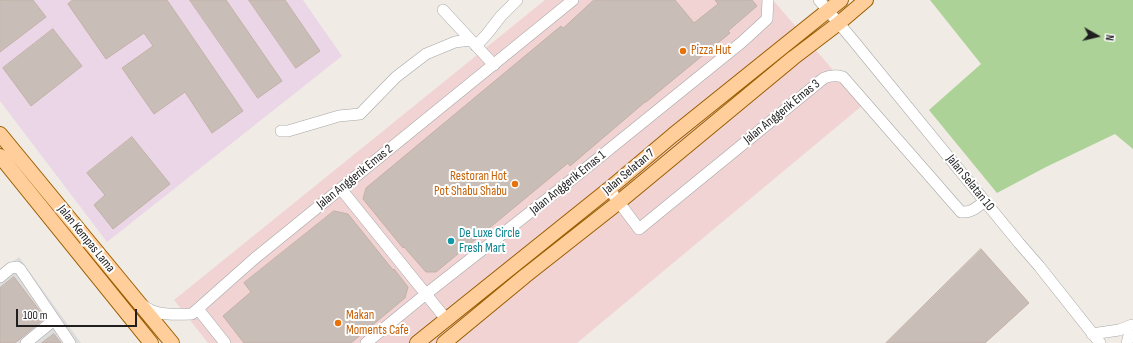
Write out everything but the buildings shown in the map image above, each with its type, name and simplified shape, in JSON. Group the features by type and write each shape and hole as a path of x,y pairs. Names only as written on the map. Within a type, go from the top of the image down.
{"main road":[{"name":"Jalan Selatan 7","path":"417,343 609,189 823,5 841,0"},
{"name":"Jalan Selatan 7","path":"444,343 619,202 792,58 839,23 866,0"},
{"name":"Jalan Kempas Lama","path":"0,134 172,343"},
{"name":"Jalan Kempas Lama","path":"0,156 151,343"}],"street":[{"path":"282,131 288,131 339,116 360,114 396,77 426,54 455,42 473,43 488,34 501,16 517,0"},
{"name":"Jalan Anggerik Emas 2","path":"198,310 254,259 573,0"},
{"name":"Jalan Anggerik Emas 1","path":"366,343 651,117 742,42 767,19 768,0"},
{"name":"Jalan Selatan 10","path":"823,5 1039,266 1100,343"},
{"path":"443,10 494,65"},
{"name":"Jalan Anggerik Emas 3","path":"619,202 639,230 819,82 830,76 843,77 961,212 973,210 984,201"},
{"path":"341,189 446,319"},
{"path":"609,189 619,202"},
{"path":"0,277 11,268 17,267 20,269 70,343"},
{"path":"131,294 148,310 153,312 164,314 192,314 198,310 225,343"},
{"path":"26,343 54,320"},
{"path":"1092,334 1119,330 1132,325 1127,343"}],"shaded area":[{"path":"0,0 303,0 342,56 107,242 0,101"},
{"path":"545,0 773,0 863,105 577,343 208,343 174,300"},
{"path":"19,257 81,343 0,343 0,271"}],"green space":[{"path":"930,0 1133,0 1133,149 1115,134 1046,167 997,193 929,110 981,64"}],"place":[{"name":"Pizza Hut","path":"683,51"},
{"name":"Restoran Hot Pot Shabu Shabu","path":"515,184"},
{"name":"De Luxe Circle Fresh Mart","path":"451,241"},
{"name":"Makan Moments Cafe","path":"338,323"}]}
